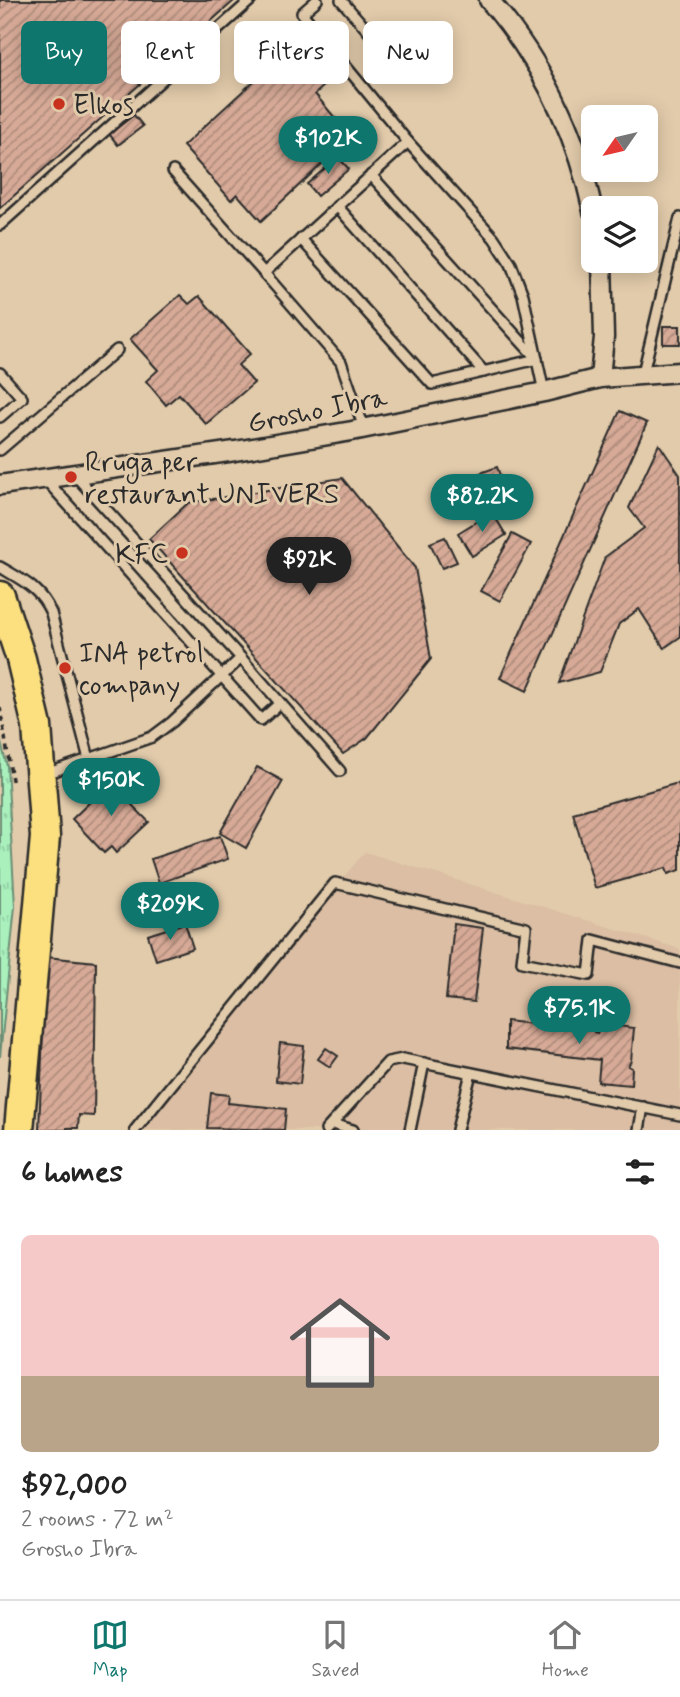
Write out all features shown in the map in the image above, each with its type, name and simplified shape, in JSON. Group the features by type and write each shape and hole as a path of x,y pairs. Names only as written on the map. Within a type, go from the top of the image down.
{"main road":[{"path":"0,596 21,659 37,726 46,837 19,1130"}],"street":[{"path":"489,0 526,48 550,88 580,161 589,196"},
{"path":"600,378 604,337 602,273"},
{"name":"Grosho Ibra","path":"0,485 235,451 364,428 600,378 680,372"}],"lane":[{"path":"0,225 251,0"},
{"path":"317,0 302,13 408,142 494,238 511,264 523,295 544,392"},
{"path":"341,0 363,25"},
{"path":"264,273 408,142"},
{"path":"173,171 341,362 364,428"},
{"path":"372,175 537,359"},
{"path":"337,206 484,372"},
{"path":"643,373 680,218"},
{"path":"301,239 432,384 537,359"},
{"path":"0,450 117,350"},
{"path":"0,373 22,398 0,417"},
{"path":"75,475 340,771"},
{"path":"46,479 261,720 280,703"},
{"path":"0,566 45,597 89,759"},
{"path":"42,776 152,737 240,659"},
{"path":"135,1130 335,883 526,928 522,962 589,975 593,940 680,963"},
{"path":"329,1127 388,1062 403,1059 680,1115"},
{"path":"410,1130 424,1063"},
{"path":"460,1129 471,1073"},
{"path":"639,1130 643,1107"},
{"path":"329,1127 354,1130"}],"path":[{"path":"0,707 13,786"}],"shaded area":[{"path":"365,852 680,949 680,1130 127,1130"}],"green space":[{"path":"0,739 7,766 15,906 0,1057"}],"building":[{"name":"Elkos","path":"0,0 235,0 211,21 121,21 121,84 140,84 0,208"},
{"path":"251,84 322,84 324,86 315,94 351,137 261,221 237,194 231,200 183,146"},
{"path":"134,115 143,126 118,145 109,134"},
{"path":"338,157 349,169 317,196 307,184"},
{"path":"180,295 189,304 199,296 250,354 238,365 254,383 206,424 179,394 166,405 146,381 158,370 130,339"},
{"path":"663,326 680,326 680,344 663,344"},
{"path":"620,411 647,423 527,691 500,678"},
{"path":"659,444 680,475 680,637 664,648 639,609 619,624 600,672 559,683 605,557 644,528 629,508"},
{"path":"497,467 508,497 469,511 458,481"},
{"path":"342,478 415,568 431,659 367,738 343,754 149,539 188,503"},
{"path":"492,512 506,535 472,556 458,533"},
{"path":"512,534 531,544 500,601 481,591"},
{"path":"445,537 457,562 442,568 430,543"},
{"path":"257,767 283,781 246,848 220,833"},
{"path":"116,777 137,800 132,805 149,822 116,853 111,847 104,853 72,819"},
{"path":"678,783 680,870 668,874 666,868 595,888 573,813"},
{"path":"220,836 228,859 159,883 151,859"},
{"path":"185,923 193,948 156,960 148,935"},
{"path":"454,924 483,928 474,1002 446,999"},
{"path":"46,957 96,962 94,1116 79,1115 78,1128 67,1130 39,1130"},
{"path":"506,1021 567,1028 570,1022 595,1024 594,1032 597,1033 602,1024 634,1028 631,1061 628,1066 632,1068 631,1085 598,1082 600,1060 506,1049"},
{"path":"280,1043 304,1046 300,1084 276,1081"},
{"path":"326,1048 338,1056 330,1067 318,1059"},
{"path":"211,1093 229,1095 228,1103 286,1109 284,1130 207,1128"}],"place":[{"name":"Elkos","path":"59,104"},
{"name":"Rruga per restaurant UNIVERS","path":"71,477"},
{"name":"KFC","path":"182,553"},
{"name":"INA petrol company","path":"65,668"}]}
